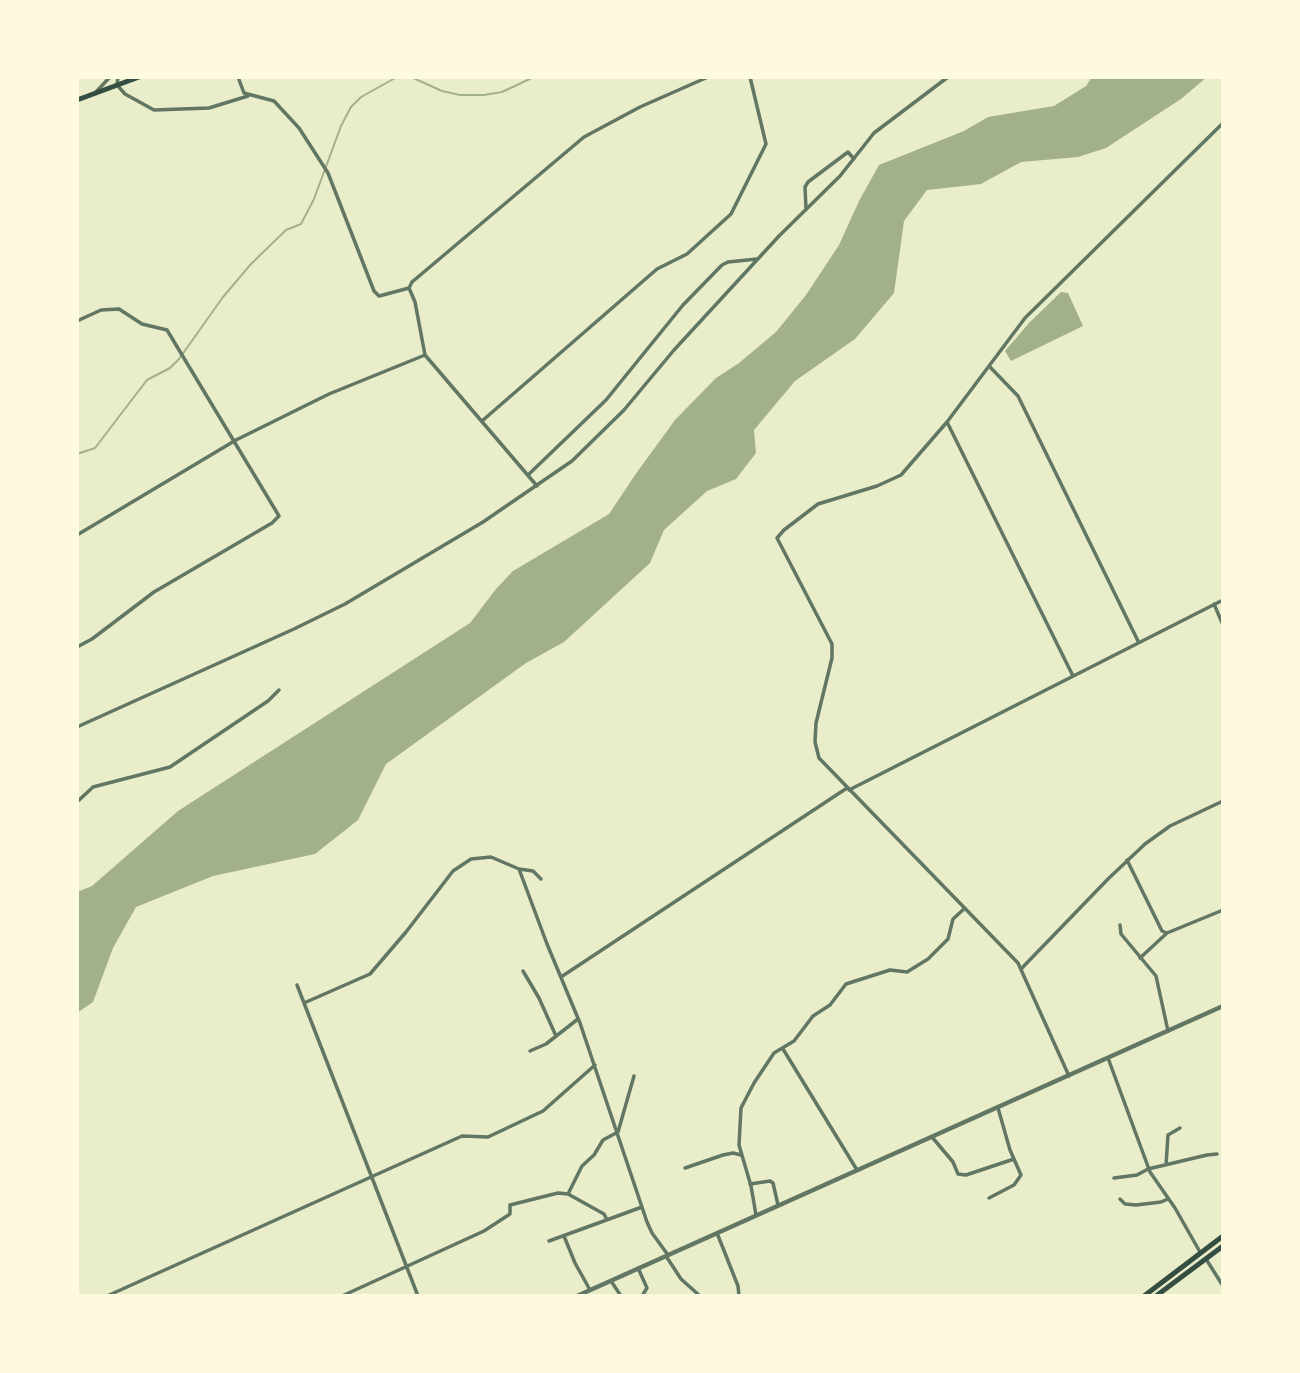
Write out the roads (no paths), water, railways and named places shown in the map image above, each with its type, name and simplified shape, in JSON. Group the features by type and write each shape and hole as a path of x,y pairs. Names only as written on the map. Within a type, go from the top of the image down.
{"main road":[{"path":"77,100 139,77"},
{"path":"1144,1296 1223,1236"},
{"path":"1156,1296 1223,1246"}],"street":[{"path":"94,94 110,77"},
{"path":"118,77 117,85 125,94 154,110 209,108 248,96 264,98 281,106 322,161 376,294 383,295 409,288 430,266 584,137 639,107 708,77"},
{"path":"238,77 244,93 248,96"},
{"path":"481,421 657,269 687,254 731,215 766,144 750,77"},
{"path":"77,726 345,604 451,542 572,461 616,418 757,259 840,176 874,133 948,77"},
{"path":"1069,1076 1018,962 819,758 815,742 816,723 832,658 832,644 778,538 784,530 818,504 877,486 901,475 947,422 1025,318 1223,123"},
{"path":"806,209 805,187 808,182 848,152 854,159"},
{"path":"528,475 606,400 683,305 722,265 757,259"},
{"path":"409,288 415,302 425,355 537,486"},
{"path":"77,321 101,310 119,309 142,324 164,328 279,516 154,592 92,639 77,647"},
{"path":"77,535 235,441 329,394 425,355"},
{"path":"989,366 1018,396 1138,641"},
{"path":"947,422 1073,676"},
{"path":"561,977 848,789 1223,600"},
{"path":"1214,604 1223,625"},
{"path":"77,802 93,787 170,767 268,701 279,690"},
{"path":"1021,969 1126,860 1170,826 1223,801"},
{"path":"304,1003 370,974 453,871 471,859 491,857 519,869 533,871 541,878"},
{"path":"1126,860 1160,929 1167,933"},
{"path":"519,869 595,1065 652,1233 681,1279 700,1296"},
{"path":"756,1215 741,1154 741,1108 774,1053 794,1041 813,1016 830,1005 846,984 890,970 907,972 928,960 948,939 953,919 965,908"},
{"path":"1140,958 1167,933 1223,910"},
{"path":"1120,925 1121,934 1150,967 1160,986 1168,1031"},
{"path":"523,971 556,1036"},
{"path":"297,985 418,1296"},
{"path":"577,1296 1223,1006"},
{"path":"530,1051 546,1044 578,1019"},
{"path":"783,1049 857,1170"},
{"path":"1108,1058 1148,1169 1200,1252"},
{"path":"107,1296 462,1136 488,1137 529,1118 543,1111 595,1065"},
{"path":"568,1194 582,1166 594,1155 603,1140 618,1132 634,1076"},
{"path":"989,1198 1020,1179 1021,1175 998,1108"},
{"path":"1166,1165 1168,1135 1180,1128"},
{"path":"932,1137 953,1162 958,1174 966,1175 1014,1159"},
{"path":"685,1168 723,1155 741,1154"},
{"path":"1114,1178 1137,1175 1148,1169 1217,1154"},
{"path":"750,1184 773,1182 778,1205"},
{"path":"342,1296 484,1231 510,1214 510,1205 568,1194 604,1214 607,1220"},
{"path":"1120,1199 1125,1204 1136,1205 1168,1199"},
{"path":"549,1241 642,1208"},
{"path":"717,1233 738,1286 739,1296"},
{"path":"564,1236 590,1290"},
{"path":"1206,1259 1223,1286"},
{"path":"638,1268 647,1288 642,1296"},
{"path":"611,1281 621,1296"}],"waterway":[{"path":"77,454 95,448 147,380 170,368 179,359 223,297 251,264 286,230 301,224 314,199 341,126 351,107 361,97 397,77 411,77 442,91 460,95 502,92 534,77"}]}
